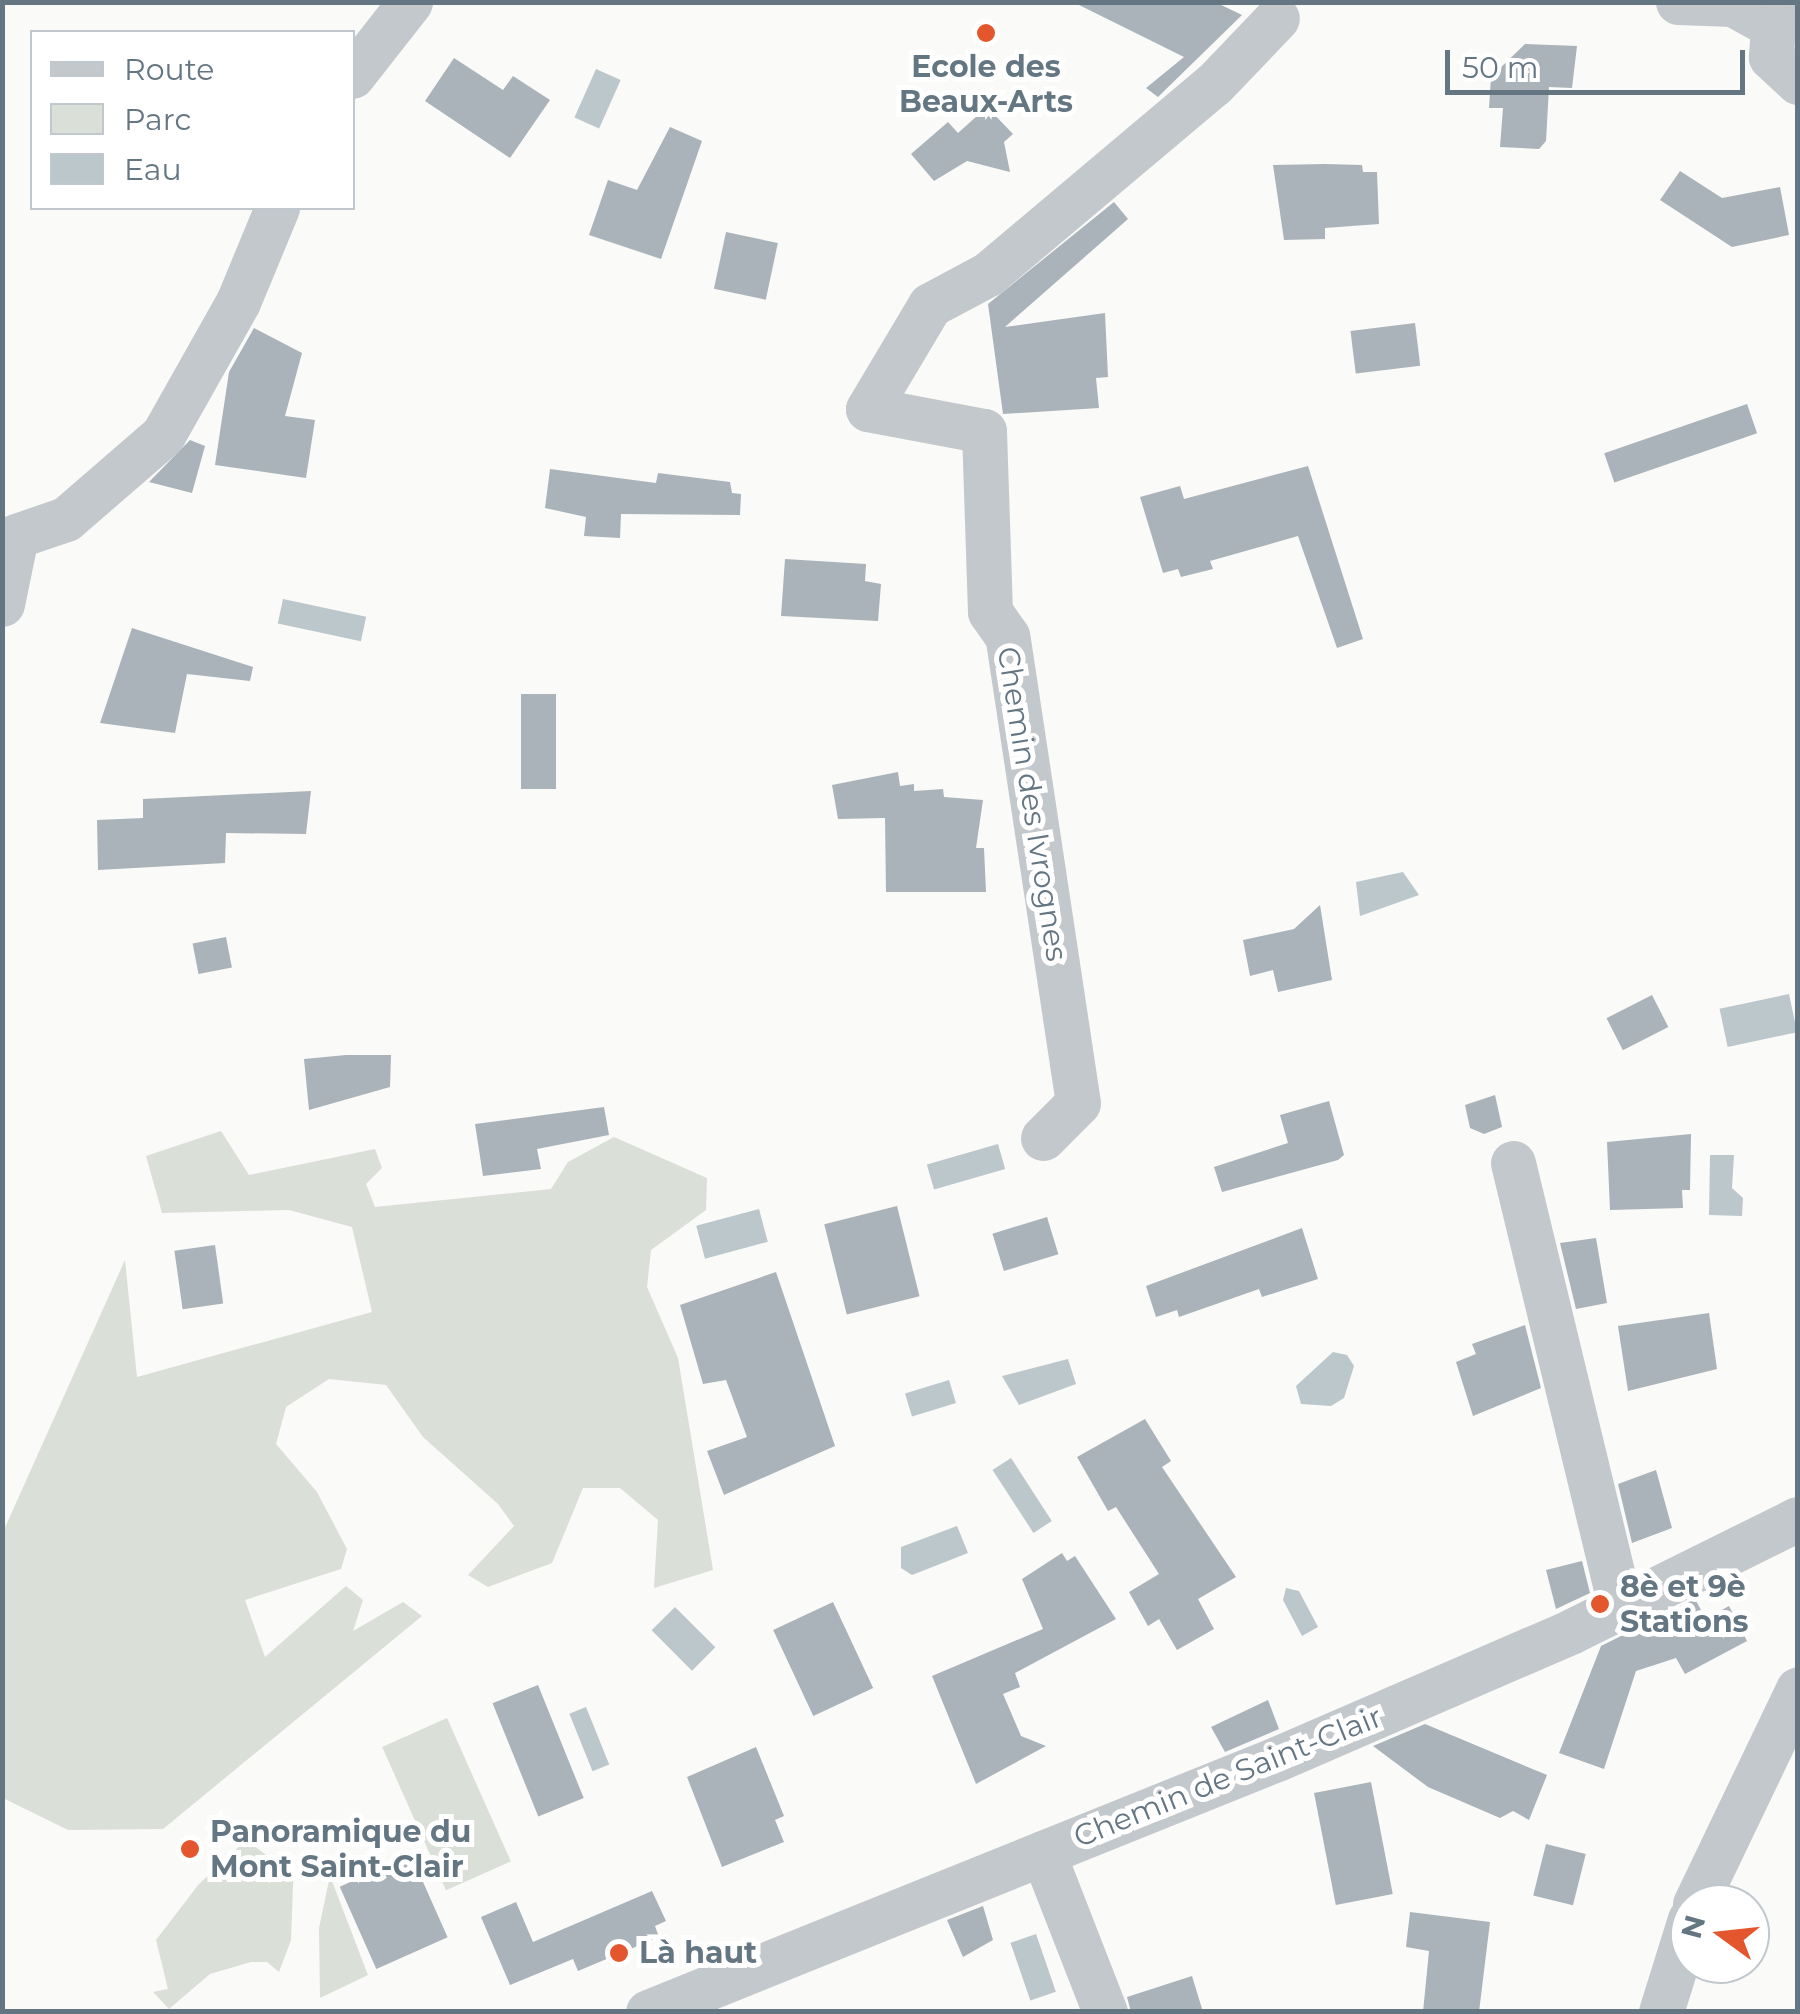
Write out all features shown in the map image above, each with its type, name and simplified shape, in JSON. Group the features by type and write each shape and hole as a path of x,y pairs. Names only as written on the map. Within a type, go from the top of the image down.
{"street":[{"path":"355,72 410,2"},
{"path":"1678,2 1733,4 1785,16 1771,57 1798,82"},
{"name":"Chemin des Ivrognes","path":"1042,1138 1078,1104 1007,636 990,612 984,431 868,408 930,305 988,274 1277,26"},
{"path":"2,604 9,537 66,519 163,434 238,302 276,210"},
{"path":"1513,1162 1621,1608"},
{"name":"Chemin de Saint-Clair","path":"648,2012 1280,1758 1621,1608 1798,1519"},
{"path":"1705,1884 1798,1688"},
{"path":"1044,1853 1105,2012"},
{"path":"1661,2012 1670,1983"}],"green space":[{"path":"221,1131 249,1175 375,1149 382,1168 366,1184 375,1207 551,1189 568,1162 614,1137 707,1178 706,1210 651,1250 647,1287 678,1358 713,1570 654,1588 658,1520 620,1488 583,1488 552,1563 488,1587 468,1575 514,1526 498,1504 423,1437 386,1385 329,1379 286,1407 276,1444 317,1492 347,1549 341,1569 245,1600 265,1657 346,1586 363,1600 353,1631 403,1602 422,1616 163,1829 68,1830 3,1798 3,1532 125,1260 137,1377 372,1312 352,1227 289,1210 162,1213 146,1156"},
{"path":"447,1718 511,1861 446,1890 382,1747"},
{"path":"246,1840 269,1857 294,1859 291,1940 279,1972 267,1962 251,1962 210,1974 169,2009 153,1992 168,1989 156,1940 199,1884"},
{"path":"330,1876 368,1975 320,1998 319,1928"}],"water":[{"path":"596,69 621,80 599,128 574,117"},
{"path":"283,599 366,617 361,641 278,623"},
{"path":"1403,872 1419,895 1360,916 1356,882"},
{"path":"1789,994 1797,1032 1728,1047 1720,1009"},
{"path":"998,1144 1005,1169 934,1189 927,1164"},
{"path":"1710,1155 1734,1155 1732,1188 1743,1198 1742,1216 1709,1215"},
{"path":"759,1209 768,1242 705,1259 696,1226"},
{"path":"1333,1352 1347,1355 1354,1366 1344,1398 1331,1406 1301,1404 1296,1386"},
{"path":"1068,1359 1076,1384 1019,1405 1002,1376"},
{"path":"949,1380 956,1403 912,1416 905,1393"},
{"path":"1011,1458 1052,1521 1033,1533 993,1470"},
{"path":"957,1526 968,1553 912,1575 901,1568 901,1547"},
{"path":"1286,1588 1299,1591 1318,1627 1302,1636 1283,1600"},
{"path":"675,1607 715,1647 692,1671 652,1630"},
{"path":"586,1707 609,1764 593,1771 569,1714"},
{"path":"1036,1934 1056,1992 1030,2000 1010,1943"}],"building":[{"path":"1073,2 1215,2 1242,15 1158,97 1146,88 1184,57"},
{"path":"1525,44 1577,46 1572,88 1549,87 1546,141 1539,149 1500,147 1503,108 1489,108 1491,77"},
{"path":"454,58 503,90 513,76 550,100 510,158 425,101"},
{"path":"987,107 1013,134 1004,142 1010,172 967,161 934,181 911,154 948,122 958,133"},
{"path":"670,127 702,141 661,259 589,235 608,180 637,190"},
{"path":"1273,165 1362,165 1363,172 1377,172 1379,224 1325,228 1325,239 1284,240"},
{"path":"1680,171 1722,198 1780,187 1789,235 1732,247 1660,200"},
{"path":"1114,202 1128,219 1005,327 1105,313 1108,377 1096,378 1099,408 1003,414 988,304"},
{"path":"726,232 778,243 766,300 714,289"},
{"path":"1415,323 1420,366 1356,374 1350,331"},
{"path":"254,328 302,353 285,416 315,420 306,478 215,465 229,372"},
{"path":"1747,404 1757,433 1614,482 1604,453"},
{"path":"190,440 205,446 192,493 149,482"},
{"path":"1308,466 1363,639 1337,648 1298,536 1210,561 1213,569 1181,577 1178,569 1163,573 1140,497 1180,486 1184,499"},
{"path":"550,469 656,483 658,473 730,482 732,493 741,494 740,515 621,514 620,538 584,536 586,517 545,508"},
{"path":"785,559 866,564 865,581 881,584 878,621 781,616"},
{"path":"132,628 253,667 250,681 187,674 175,733 100,723"},
{"path":"521,694 556,694 556,789 521,789"},
{"path":"898,772 900,786 914,784 914,791 943,789 944,797 983,800 976,848 984,848 986,892 886,892 885,818 838,819 832,785"},
{"path":"311,791 306,834 226,833 225,863 98,870 97,820 143,818 143,799"},
{"path":"1320,905 1332,980 1278,992 1273,970 1250,976 1243,940 1294,929"},
{"path":"226,937 232,967 199,974 193,943"},
{"path":"1652,995 1668,1027 1623,1050 1607,1018"},
{"path":"391,1055 390,1087 309,1110 304,1059"},
{"path":"1495,1095 1502,1127 1484,1134 1470,1128 1465,1105"},
{"path":"1329,1101 1344,1155 1338,1160 1222,1192 1214,1167 1288,1143 1280,1115"},
{"path":"604,1107 609,1135 537,1149 541,1169 483,1176 475,1124"},
{"path":"1691,1134 1690,1190 1682,1190 1683,1208 1610,1210 1607,1142"},
{"path":"897,1206 919,1296 847,1314 824,1224"},
{"path":"1047,1217 1058,1254 1004,1271 992,1234"},
{"path":"1302,1228 1318,1279 1262,1297 1259,1289 1179,1317 1177,1310 1156,1317 1146,1286"},
{"path":"1596,1238 1607,1303 1576,1309 1560,1243"},
{"path":"215,1245 223,1303 183,1309 174,1251"},
{"path":"776,1272 835,1446 724,1495 707,1451 747,1437 726,1380 703,1384 680,1305"},
{"path":"1709,1313 1717,1369 1628,1391 1618,1326"},
{"path":"1525,1325 1541,1388 1473,1416 1456,1362 1476,1354 1472,1344"},
{"path":"1145,1419 1171,1461 1162,1467 1236,1577 1198,1599 1214,1629 1177,1650 1159,1619 1148,1626 1129,1592 1159,1574 1116,1507 1108,1511 1077,1457"},
{"path":"1656,1470 1672,1528 1632,1543 1618,1484"},
{"path":"1062,1553 1067,1561 1075,1556 1116,1619 1015,1673 1020,1687 1003,1694 1021,1736 1046,1746 976,1784 932,1676 1043,1629 1022,1579"},
{"path":"1582,1561 1590,1593 1556,1609 1546,1570"},
{"path":"1695,1599 1706,1619 1729,1606 1747,1641 1685,1674 1676,1658 1636,1671 1604,1769 1559,1753 1601,1646"},
{"path":"833,1602 873,1688 813,1716 773,1630"},
{"path":"538,1685 584,1798 538,1816 493,1703"},
{"path":"1268,1700 1279,1729 1225,1752 1211,1727"},
{"path":"1425,1724 1547,1775 1529,1820 1513,1811 1500,1818 1428,1787 1373,1746"},
{"path":"756,1747 784,1816 775,1820 784,1842 722,1867 687,1777"},
{"path":"1371,1782 1393,1894 1336,1905 1314,1793"},
{"path":"1546,1844 1586,1854 1573,1905 1533,1895"},
{"path":"411,1855 448,1937 376,1969 340,1887"},
{"path":"652,1891 666,1921 655,1926 659,1937 578,1971 573,1959 510,1985 481,1917 516,1902 533,1942"},
{"path":"983,1906 993,1940 963,1957 947,1920"},
{"path":"1410,1912 1490,1922 1479,2012 1423,2012 1429,1951 1406,1947"},
{"path":"1192,1976 1203,2012 1131,2012 1127,1997"}],"place":[{"name":"Ecole des Beaux-Arts","path":"986,33"},
{"name":"8è et 9è Stations","path":"1600,1604"},
{"name":"Panoramique du Mont Saint-Clair","path":"190,1849"},
{"name":"Là haut","path":"619,1953"}]}
